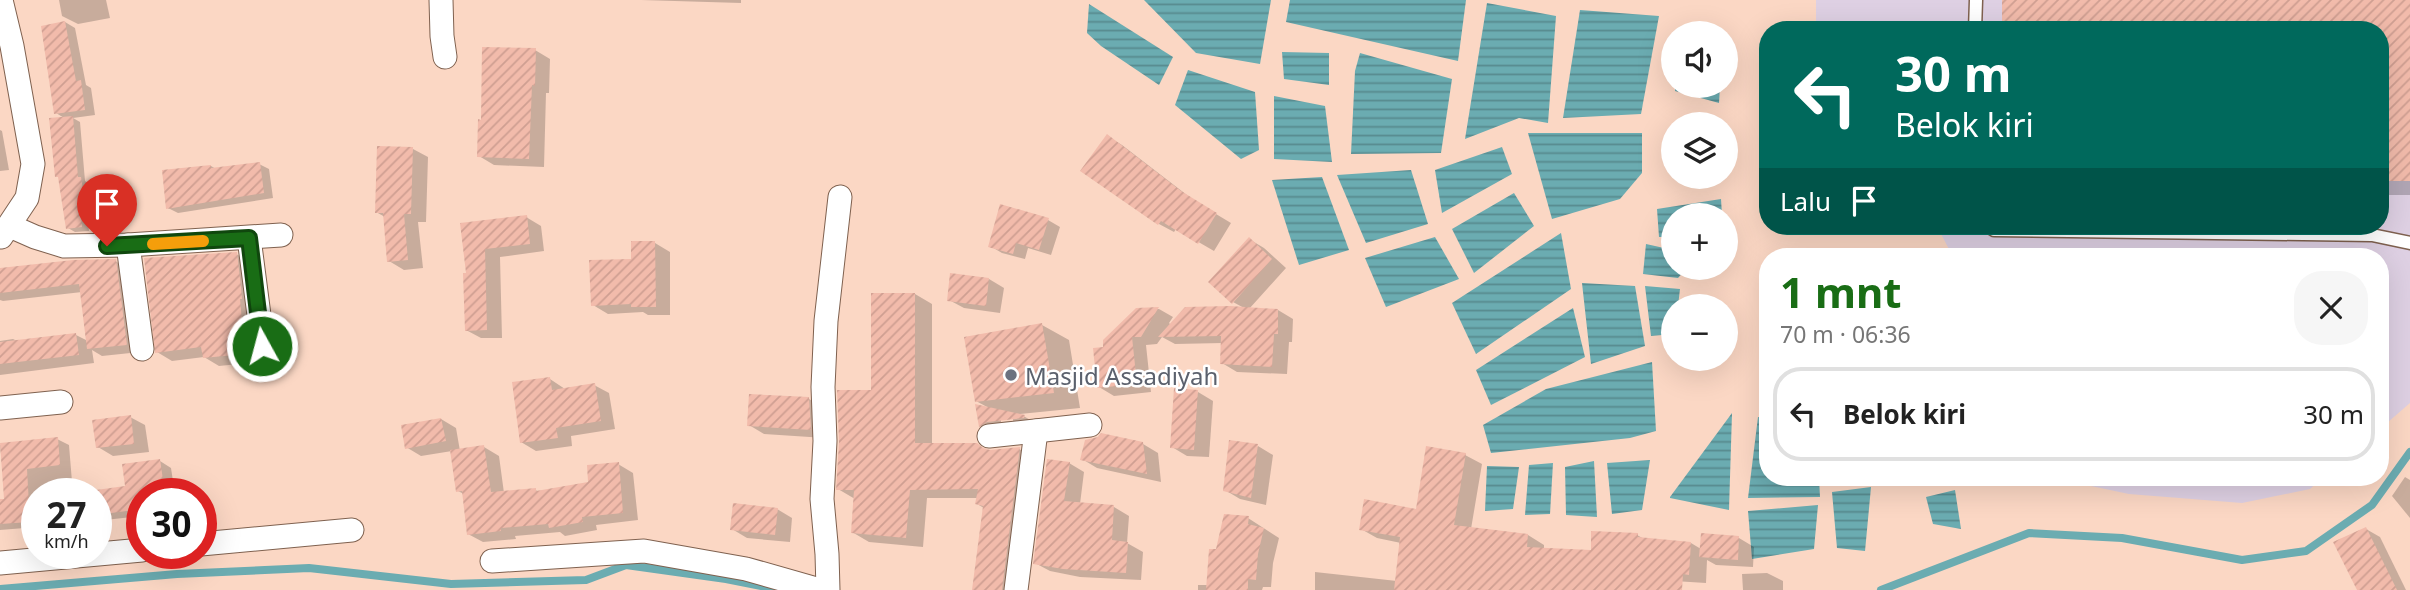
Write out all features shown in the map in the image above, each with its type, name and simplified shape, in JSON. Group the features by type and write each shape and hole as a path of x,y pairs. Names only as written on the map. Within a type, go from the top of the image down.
{"street":[{"path":"1,0 33,164 27,198 5,232 64,246 281,236"},
{"path":"441,0 440,16 445,57"},
{"path":"828,590 822,499 825,441 823,387 826,321 840,197"},
{"path":"249,238 262,346"},
{"path":"128,245 142,349"},
{"path":"0,408 61,402"},
{"path":"989,436 1090,425"},
{"path":"1016,590 1036,431"},
{"path":"217,543 352,530"},
{"path":"0,563 126,551"},
{"path":"492,561 644,551 746,569 820,590"}],"lane":[{"path":"1975,21 1976,0"},
{"path":"2372,235 2410,243"}],"shaded area":[{"path":"1816,0 2410,0 2410,403 2389,421 2389,248 1948,248 1942,235 2389,235 2389,21 1816,21"},
{"path":"2091,486 2313,486 2310,489 2242,503 2129,494"}],"water":[{"path":"1144,0 1271,0 1260,64 1196,53"},
{"path":"1290,0 1466,0 1458,61 1286,22"},
{"path":"1487,3 1556,16 1548,123 1519,118 1465,139"},
{"path":"1089,4 1173,57 1159,85 1101,46 1087,33"},
{"path":"1580,10 1659,16 1641,114 1563,118"},
{"path":"1282,52 1329,53 1329,85 1284,79"},
{"path":"1360,53 1452,79 1441,153 1351,154 1355,71"},
{"path":"1188,70 1255,92 1259,150 1241,159 1175,105"},
{"path":"1274,96 1325,106 1332,162 1274,159"},
{"path":"1701,98 1719,98 1719,103"},
{"path":"1528,133 1642,133 1642,173 1620,199 1552,219"},
{"path":"1502,147 1512,174 1442,213 1435,170"},
{"path":"1411,170 1428,224 1366,243 1337,175"},
{"path":"1322,177 1349,250 1299,265 1272,180"},
{"path":"1514,193 1534,226 1474,273 1452,229"},
{"path":"1721,199 1721,203 1695,203"},
{"path":"1661,208 1661,237 1659,237 1657,209"},
{"path":"1561,233 1571,289 1476,354 1452,303"},
{"path":"1435,237 1459,279 1386,307 1365,258"},
{"path":"1646,244 1661,247 1661,276 1643,274"},
{"path":"1582,283 1635,286 1645,346 1591,364"},
{"path":"1645,286 1680,289 1679,294 1661,294 1661,335 1651,336"},
{"path":"1573,308 1585,357 1491,405 1476,370"},
{"path":"1652,362 1656,431 1630,438 1491,453 1483,425 1546,389"},
{"path":"1732,413 1729,510 1670,498 1670,497"},
{"path":"1759,417 1759,486 1819,486 1820,497 1748,498"},
{"path":"1650,460 1642,510 1612,514 1607,463"},
{"path":"1594,461 1597,517 1566,515 1565,467"},
{"path":"1553,463 1550,514 1525,515 1529,465"},
{"path":"1487,466 1519,467 1513,509 1485,511"},
{"path":"1871,487 1865,551 1837,548 1832,492"},
{"path":"1955,490 1961,529 1933,524 1926,497"},
{"path":"1818,505 1814,549 1752,559 1748,511"}],"building":[{"path":"2002,0 2410,0 2410,181 2389,181 2389,21 2002,21"},
{"path":"65,21 76,81 81,80 85,110 54,114 41,26"},
{"path":"482,47 536,48 529,159 477,157 478,119 481,120"},
{"path":"73,116 78,177 81,177 86,209 81,210 82,227 66,229 58,177 55,177 49,118"},
{"path":"1107,134 1181,191 1217,213 1198,244 1161,221 1158,225 1080,171"},
{"path":"377,146 413,147 411,214 404,214 408,260 387,262 383,213 375,213"},
{"path":"260,162 264,193 166,209 162,170"},
{"path":"1000,204 1049,218 1039,250 1016,243 1013,254 988,247"},
{"path":"527,215 530,244 485,249 487,330 465,331 463,273 466,273 460,223"},
{"path":"1249,237 1272,259 1232,304 1208,282"},
{"path":"631,241 655,241 656,307 631,307 631,304 591,306 589,260 631,259"},
{"path":"237,252 245,354 203,358 201,347 155,353 144,258"},
{"path":"116,259 127,345 87,349 79,284 0,293 0,268 73,260"},
{"path":"950,273 989,278 986,306 947,301"},
{"path":"871,293 915,293 915,443 977,443 990,450 1020,447 1002,590 972,590 983,506 975,504 978,489 910,490 906,538 851,533 854,490 836,490 839,442 837,390 871,390"},
{"path":"1159,307 1141,337 1132,337 1137,384 1097,388 1093,348 1103,347 1103,340 1136,308"},
{"path":"1185,307 1278,309 1278,334 1274,334 1272,367 1220,364 1221,336 1158,337"},
{"name":"Masjid Assadiyah","path":"1042,323 1054,393 975,402 964,337"},
{"path":"76,333 79,355 0,364 0,342"},
{"path":"550,377 552,390 595,383 601,421 556,428 558,438 520,443 512,382"},
{"path":"1174,388 1198,390 1194,450 1170,448"},
{"path":"749,394 809,397 811,430 747,426"},
{"path":"975,404 1025,415 1024,418 987,422 979,427"},
{"path":"131,415 134,444 96,448 92,420"},
{"path":"441,418 446,441 405,449 401,425"},
{"path":"1101,433 1143,442 1147,474 1080,460 1085,440 1098,437"},
{"path":"58,437 60,465 27,469 28,478 21,478 21,523 0,524 0,499 4,499 0,443"},
{"path":"1229,440 1258,444 1251,498 1223,491"},
{"path":"484,445 491,492 536,488 536,491 588,482 587,465 619,462 623,513 582,517 583,522 549,528 548,524 501,528 501,531 467,535 462,491 456,492 450,450"},
{"path":"1426,446 1466,453 1454,525 1528,534 1527,547 1591,550 1591,531 1638,533 1638,537 1691,542 1689,575 1683,574 1682,590 1394,590 1400,537 1359,530 1364,499 1416,509"},
{"path":"160,459 163,478 126,478 126,511 112,513 112,488 125,486 122,464"},
{"path":"1047,459 1070,462 1064,501 1114,505 1112,540 1128,542 1126,573 1033,564"},
{"path":"733,503 778,508 775,535 730,530"},
{"path":"1224,514 1249,516 1248,524 1264,528 1256,580 1248,579 1248,590 1206,590 1209,549 1216,549"},
{"path":"2366,527 2397,590 2357,590 2333,542"},
{"path":"1701,533 1739,536 1738,560 1699,557"}],"waterway":[{"path":"2389,481 2410,452"},
{"path":"1881,590 2029,533 2122,538 2242,560 2306,551 2372,505 2386,486"},
{"path":"0,589 177,574 309,568 451,584 586,580 626,565 726,579 781,590"}],"slow traffic":[{"path":"153,244 203,241"}],"place":[{"name":"Masjid Assadiyah","path":"1011,375"}],"route":[{"path":"107,246 249,238 262,346"}]}
